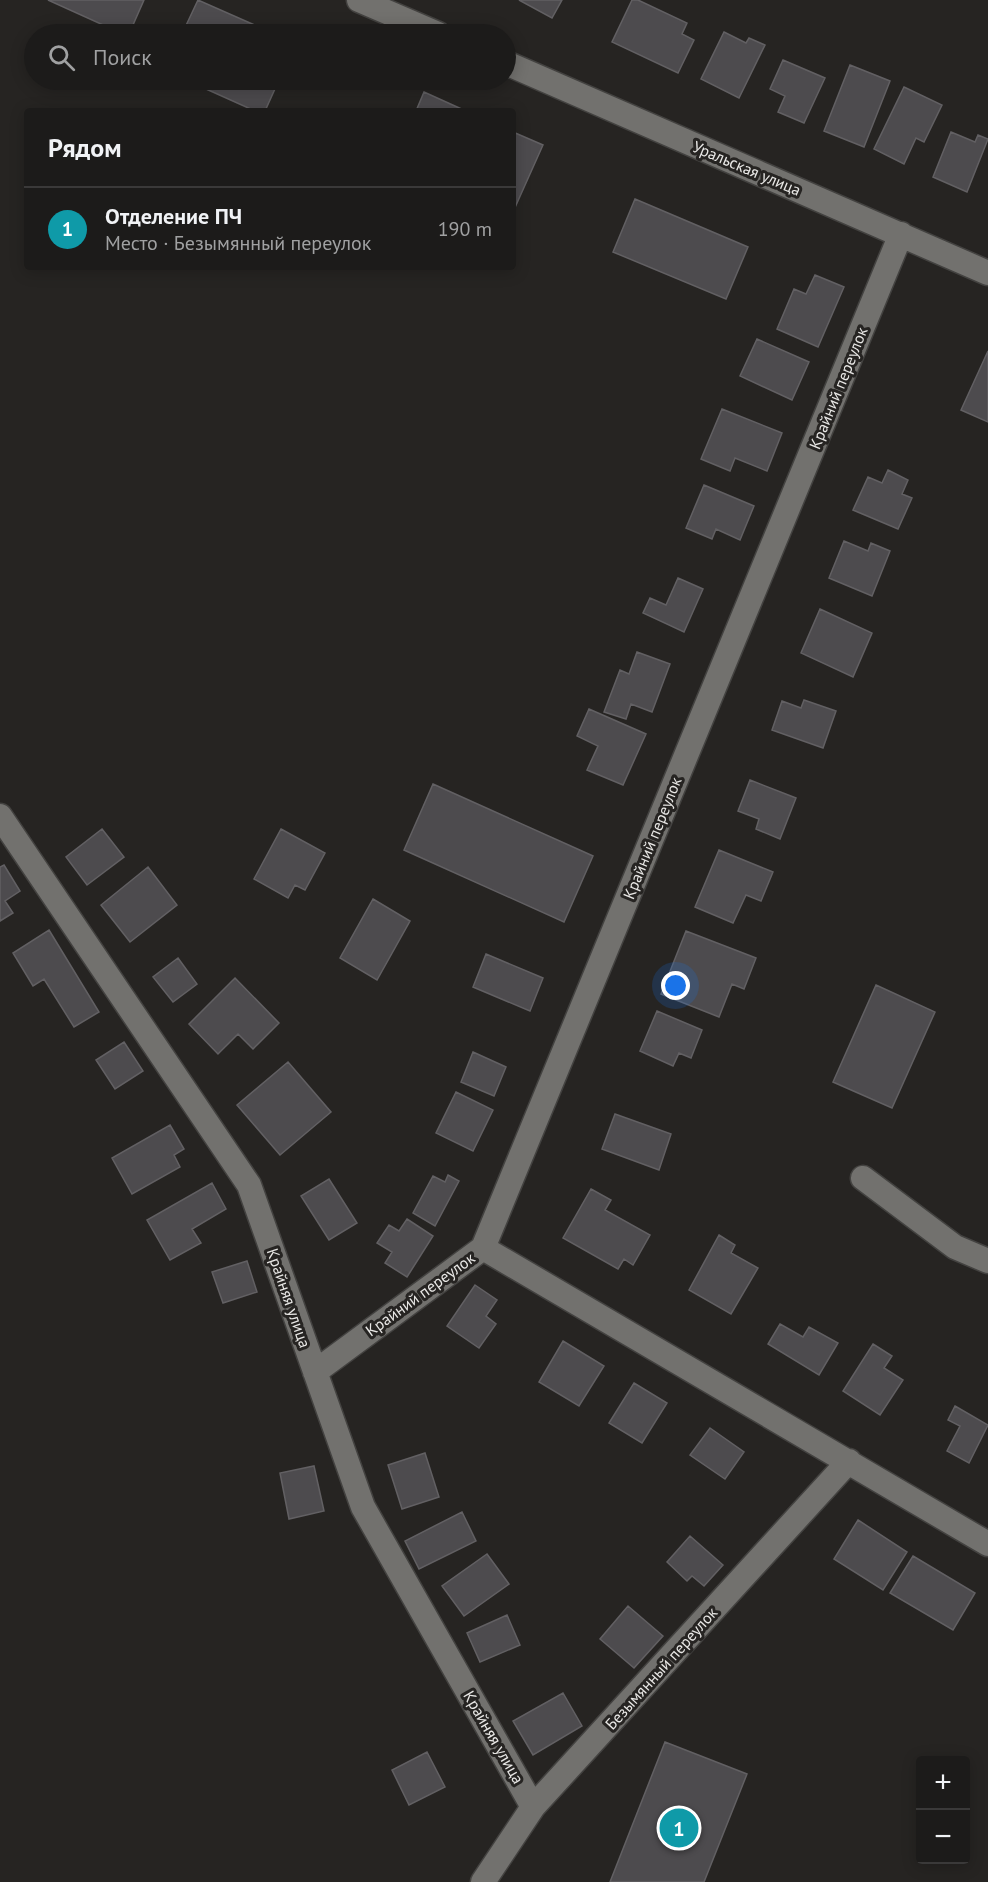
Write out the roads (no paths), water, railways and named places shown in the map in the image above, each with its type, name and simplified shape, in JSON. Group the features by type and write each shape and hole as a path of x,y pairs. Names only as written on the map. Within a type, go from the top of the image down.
{"street":[{"path":"358,0 414,24"},
{"name":"Уральская улица","path":"516,67 988,273"},
{"name":"Крайний переулок","path":"315,1372 483,1248 901,234"},
{"name":"Крайняя улица","path":"0,816 249,1185 363,1507 533,1807"},
{"path":"863,1178 955,1247 988,1261"},
{"path":"483,1248 988,1544"},
{"name":"Безымянный переулок","path":"483,1882 533,1807 849,1461"}],"place":[{"name":"Отделение ПЧ","path":"679,1828"}]}
